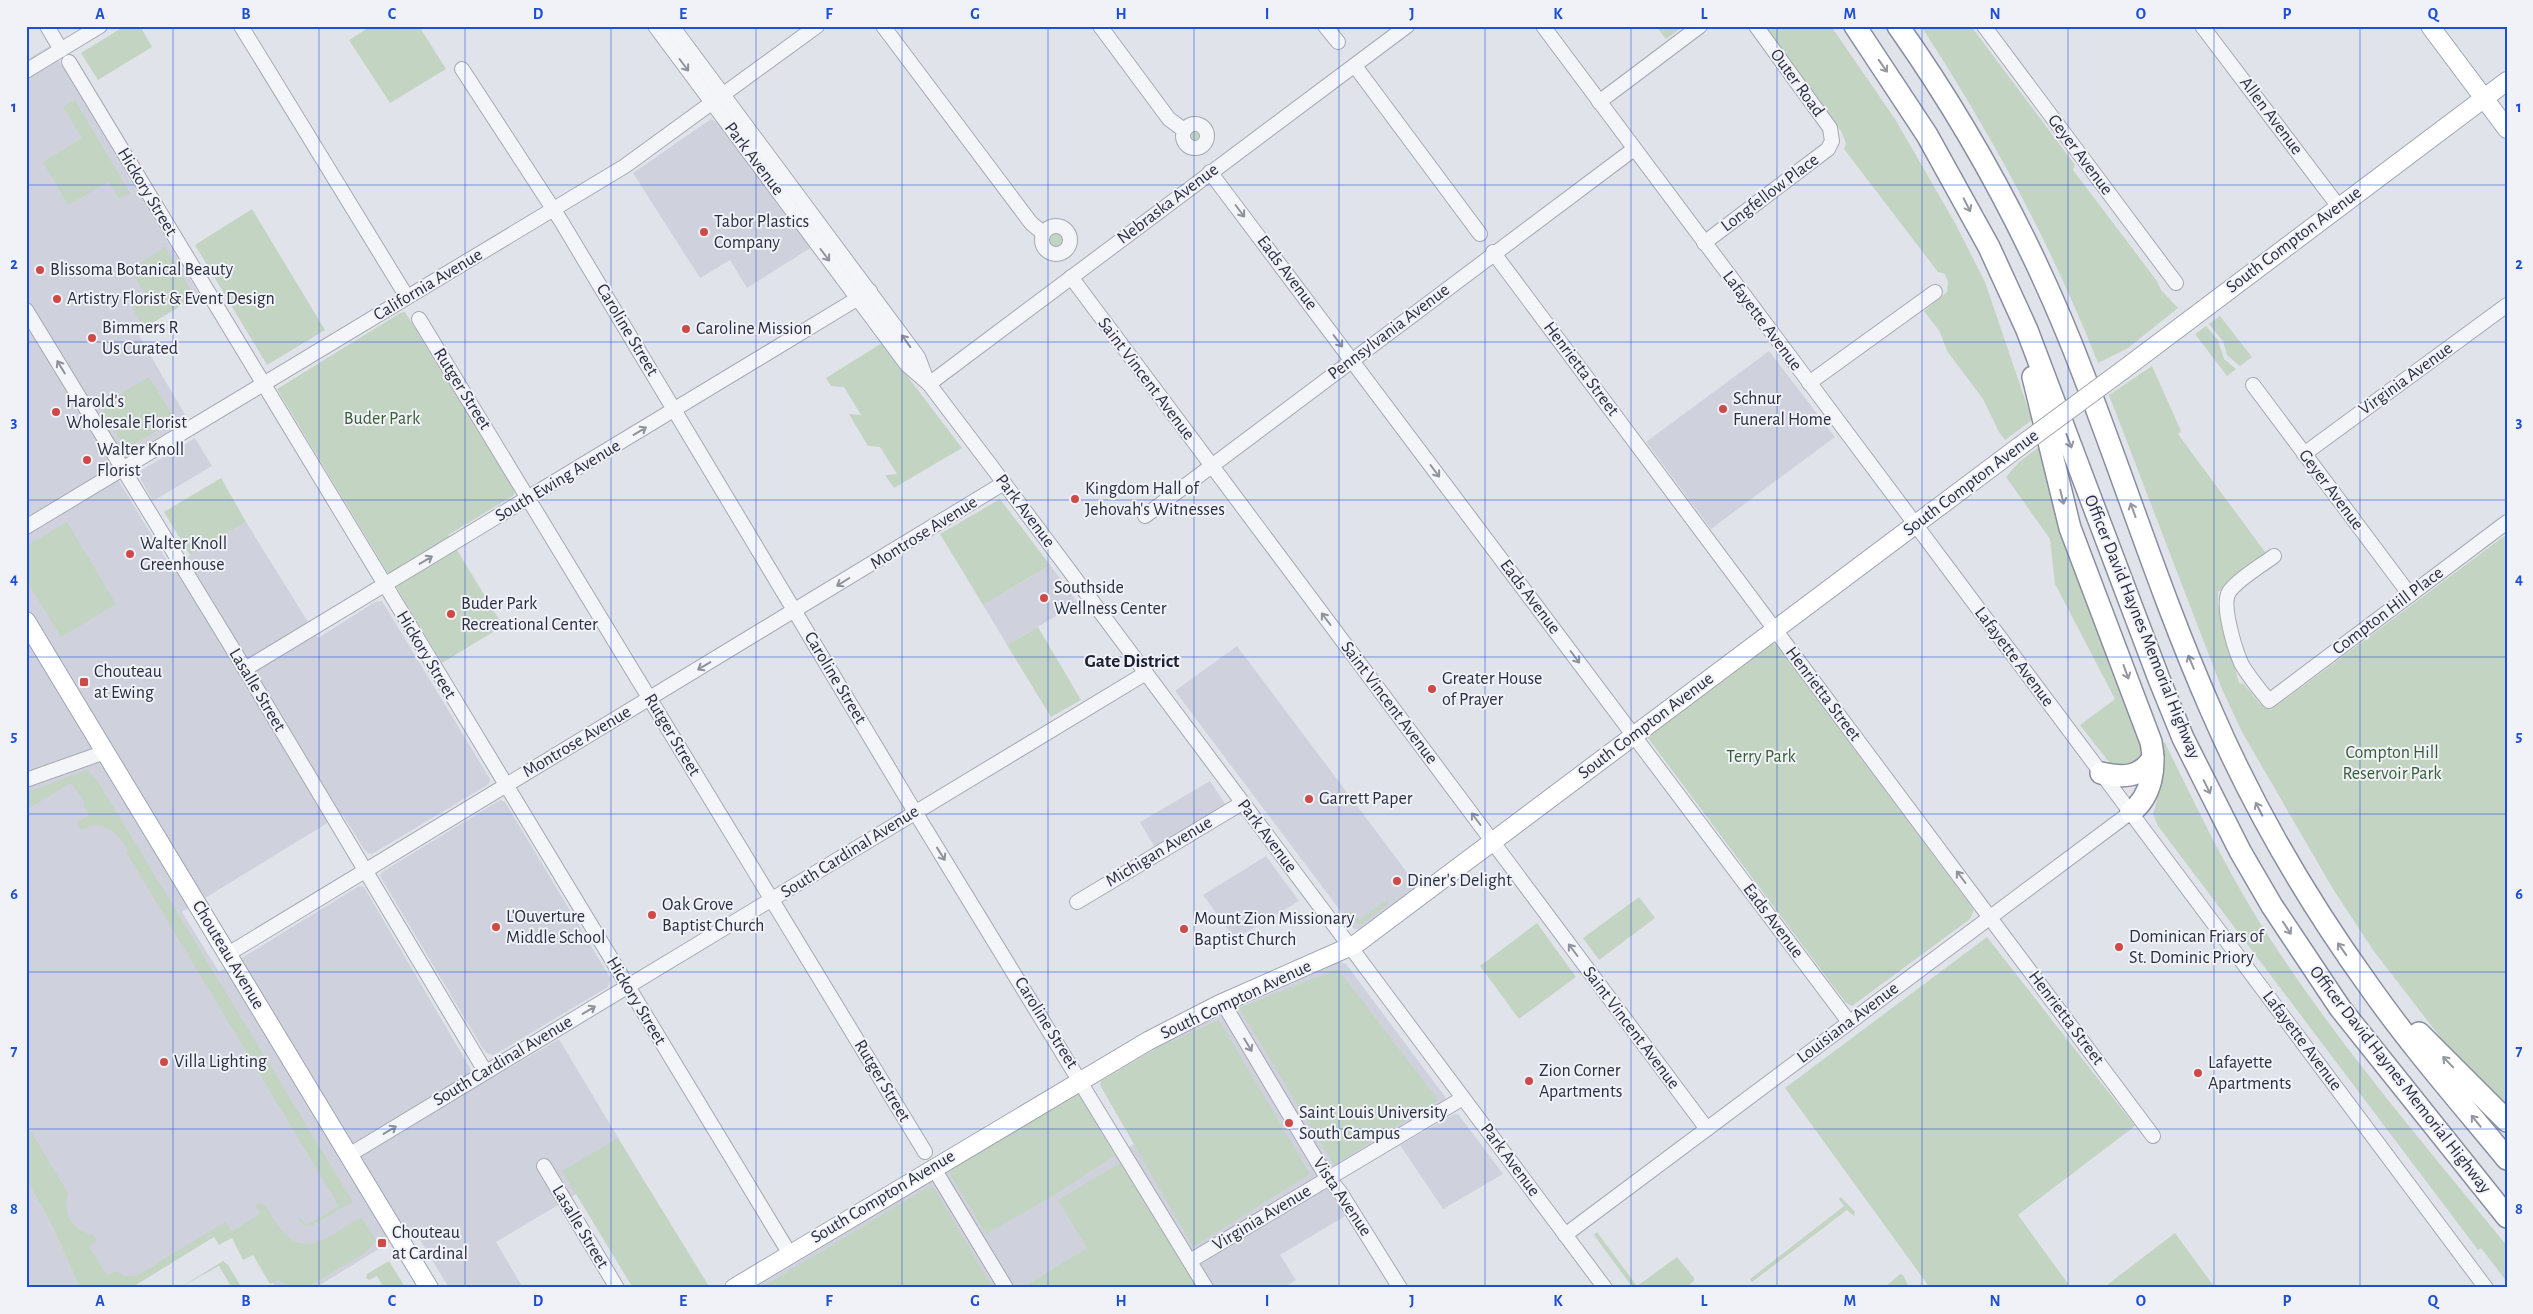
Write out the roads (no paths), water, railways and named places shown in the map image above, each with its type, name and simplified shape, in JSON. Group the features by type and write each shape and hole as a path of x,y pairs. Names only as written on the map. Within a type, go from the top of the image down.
{"highway":[{"name":"Officer David Haynes Memorial Highway","path":"1854,26 1903,97 1959,190 1989,247 2027,330 2183,738 2240,851 2277,914 2340,1008 2507,1216"},
{"name":"Officer David Haynes Memorial Highway","path":"1898,26 1970,138 2031,252 2084,374 2186,652 2238,769 2300,882 2370,989 2507,1159"},
{"path":"2027,330 2035,384 2063,503 2145,724 2153,758 2148,791 2142,802 2131,812"},
{"path":"2101,773 2119,776 2133,775 2146,767 2153,758"},
{"path":"2370,989 2436,1050 2507,1122"}],"main road":[{"path":"2430,26 2507,129"},
{"name":"South Compton Avenue","path":"734,1288 933,1167 1148,1041 1223,1003 1350,947 2507,81"},
{"name":"Chouteau Avenue","path":"26,621 429,1288"}],"street":[{"path":"47,26 61,50"},
{"path":"26,71 100,26"},
{"path":"241,26 407,298"},
{"name":"Park Avenue","path":"655,26 718,99 864,295 908,365 929,384 1004,483 1605,1288"},
{"name":"Park Avenue","path":"672,26 718,99"},
{"name":"California Avenue","path":"26,527 625,166 818,26"},
{"path":"884,26 1031,223 1044,233"},
{"path":"1100,26 1169,119 1184,130"},
{"path":"1326,26 1338,42"},
{"name":"Nebraska Avenue","path":"929,384 1407,26"},
{"name":"Lafayette Avenue","path":"1543,26 2486,1288"},
{"path":"1599,102 1700,26"},
{"name":"Outer Road","path":"1756,26 1830,128 1832,141"},
{"name":"Allen Avenue","path":"2202,26 2339,207"},
{"name":"Geyer Avenue","path":"1988,28 2176,283"},
{"name":"Hickory Street","path":"69,62 384,586 785,1246"},
{"path":"1356,66 1480,234"},
{"name":"Caroline Street","path":"462,69 554,209 915,812 1206,1288"},
{"name":"Longfellow Place","path":"1704,243 1828,149 1832,141"},
{"name":"Pennsylvania Avenue","path":"1145,516 1493,252 1634,149"},
{"name":"Eads Avenue","path":"1210,172 1849,1022"},
{"name":"Henrietta Street","path":"1493,252 2153,1136"},
{"name":"Saint Vincent Avenue","path":"1071,277 1707,1129"},
{"path":"1809,383 1935,292"},
{"name":"South Ewing Avenue","path":"245,669 864,295"},
{"name":"Virginia Avenue","path":"2304,454 2507,305"},
{"name":"Lasalle Street","path":"26,310 245,669 485,1071"},
{"name":"Rutger Street","path":"419,319 924,1152"},
{"name":"Geyer Avenue","path":"2253,385 2410,595"},
{"name":"Montrose Avenue","path":"228,954 505,785 796,612 1004,483"},
{"name":"Compton Hill Place","path":"2274,556 2233,587 2226,597 2226,606 2236,650 2242,664 2268,701 2507,522"},
{"name":"South Cardinal Avenue","path":"348,1155 1146,673"},
{"path":"26,780 106,752"},
{"name":"Michigan Avenue","path":"1077,902 1242,803"},
{"name":"Louisiana Avenue","path":"1565,1235 2131,812"},
{"name":"Vista Avenue","path":"1223,1003 1323,1171 1330,1178 1400,1288"},
{"name":"Virginia Avenue","path":"1190,1261 1463,1098"},
{"name":"Lasalle Street","path":"544,1166 617,1288"},
{"path":"933,1167 1006,1288"}],"place":[{"name":"Tabor Plastics Company","path":"704,232"},
{"name":"Blissoma Botanical Beauty","path":"40,270"},
{"name":"Artistry Florist & Event Design","path":"57,299"},
{"name":"Caroline Mission","path":"686,329"},
{"name":"Bimmers R Us Curated","path":"92,338"},
{"name":"Schnur Funeral Home","path":"1723,409"},
{"name":"Harold's Wholesale Florist","path":"56,412"},
{"name":"Walter Knoll Florist","path":"87,460"},
{"name":"Kingdom Hall of Jehovah's Witnesses","path":"1075,499"},
{"name":"Walter Knoll Greenhouse","path":"130,554"},
{"name":"Southside Wellness Center","path":"1044,598"},
{"name":"Buder Park Recreational Center","path":"451,614"},
{"name":"Chouteau at Ewing","path":"84,682"},
{"name":"Greater House of Prayer","path":"1432,689"},
{"name":"Garrett Paper","path":"1309,799"},
{"name":"Diner's Delight","path":"1397,881"},
{"name":"Oak Grove Baptist Church","path":"652,915"},
{"name":"L'Ouverture Middle School","path":"496,927"},
{"name":"Mount Zion Missionary Baptist Church","path":"1184,929"},
{"name":"Dominican Friars of St. Dominic Priory","path":"2119,947"},
{"name":"Villa Lighting","path":"164,1062"},
{"name":"Lafayette Apartments","path":"2198,1073"},
{"name":"Zion Corner Apartments","path":"1529,1081"},
{"name":"Saint Louis University South Campus","path":"1289,1123"},
{"name":"Chouteau at Cardinal","path":"382,1243"}],"district":[{"name":"Gate District","path":"1132,661"}],"park label":[{"name":"Buder Park","path":"382,419"},
{"name":"Terry Park","path":"1761,757"},
{"name":"Compton Hill Reservoir Park","path":"2392,763"}]}
